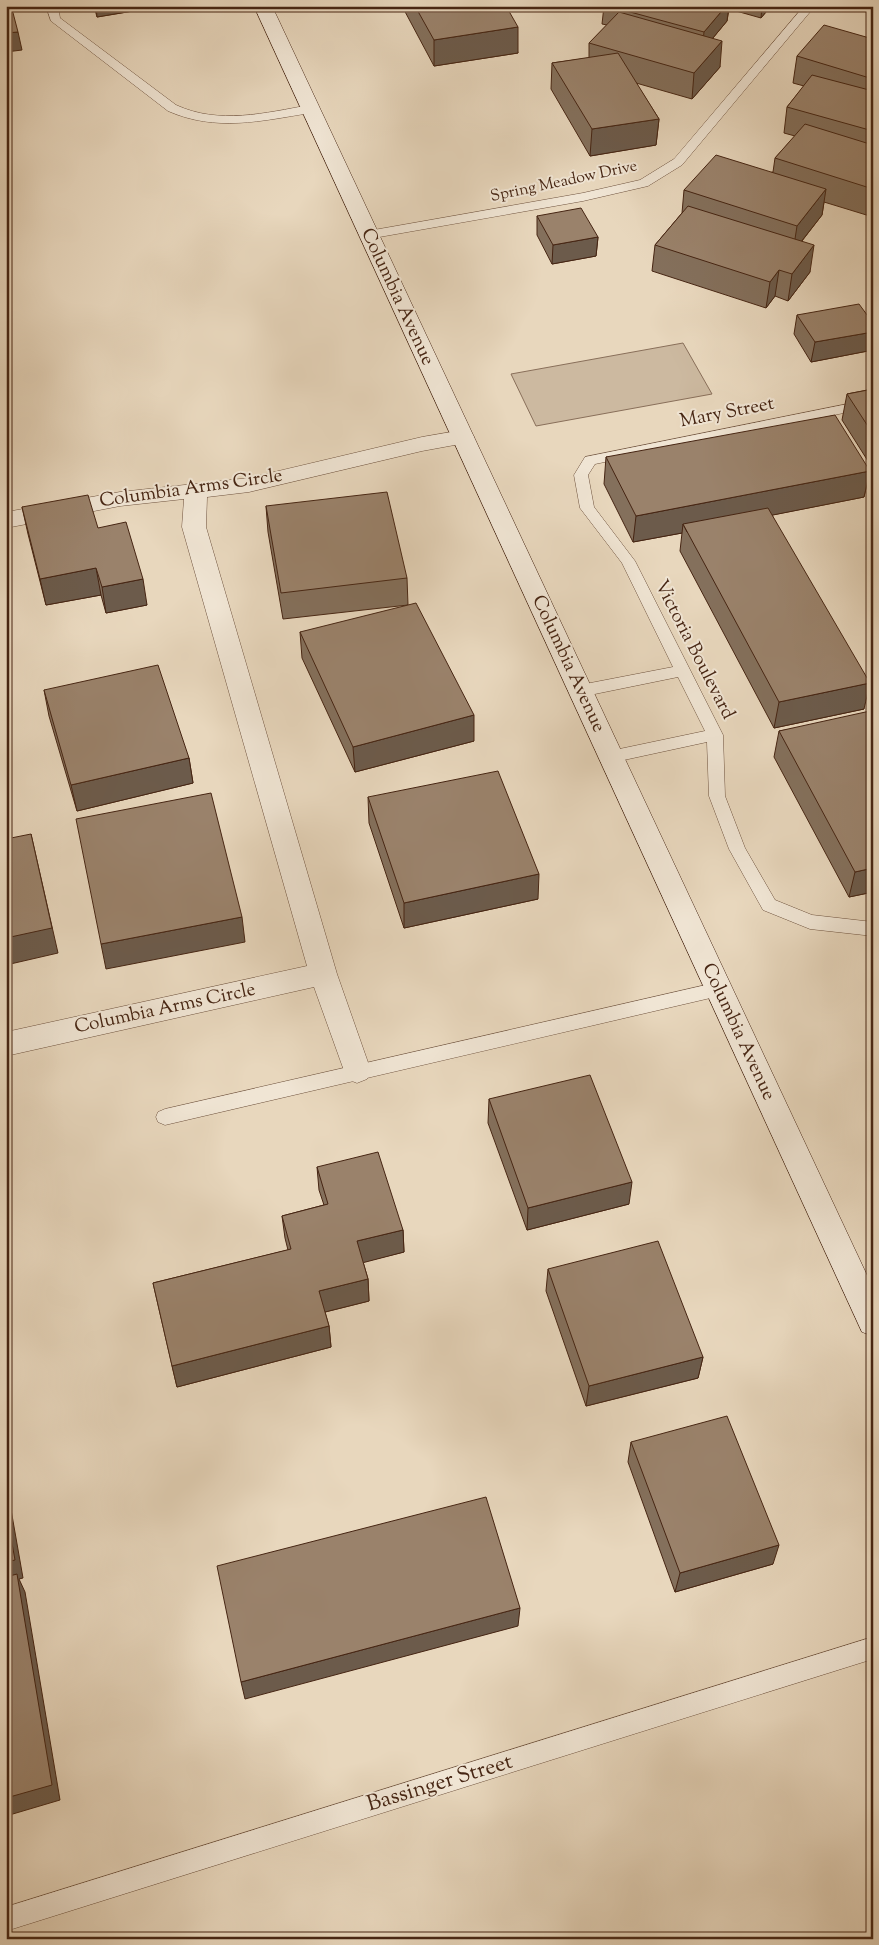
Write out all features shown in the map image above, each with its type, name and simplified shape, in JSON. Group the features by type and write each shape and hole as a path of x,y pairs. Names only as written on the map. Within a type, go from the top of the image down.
{"street":[{"name":"Columbia Avenue","path":"263,6 873,1322"},
{"name":"Columbia Arms Circle","path":"6,520 120,499 249,485 422,444 463,437"},
{"path":"196,491 194,527 323,974 357,1071"},
{"name":"Columbia Arms Circle","path":"6,1044 323,974"}],"lane":[{"path":"52,6 55,19 172,108 190,116 227,120 310,109"},
{"name":"Spring Meadow Drive","path":"368,235 583,197 644,183 678,162 810,6"},
{"name":"Mary Street","path":"590,461 873,403"},
{"name":"Victoria Boulevard","path":"590,461 581,475 587,508 628,561 681,672 715,735 716,796 737,849 769,905 810,922 873,929"},
{"path":"580,691 681,672"},
{"path":"610,757 715,735"},
{"path":"165,1117 357,1071 719,989"},
{"name":"Bassinger Street","path":"6,1920 873,1648"}],"shaded area":[{"path":"683,343 712,394 536,426 511,374"}],"building":[{"path":"415,6 506,6 518,27 434,40"},
{"path":"608,6 726,6 704,32"},
{"path":"12,9 18,32 6,33 6,10"},
{"path":"619,12 722,41 694,73 589,43"},
{"path":"824,25 873,39 873,79 797,56"},
{"path":"618,53 659,119 592,129 552,63"},
{"path":"812,75 873,91 873,131 787,107"},
{"path":"805,124 873,145 873,189 775,158"},
{"path":"716,155 826,189 797,226 684,190"},
{"path":"688,206 814,245 792,274 779,270 770,282 655,245"},
{"path":"581,208 598,237 553,245 537,216"},
{"path":"859,304 873,323 873,332 815,342 797,315"},
{"path":"873,389 873,434 847,394"},
{"path":"835,415 870,471 636,516 606,457"},
{"path":"387,492 407,578 281,593 266,506"},
{"path":"88,495 98,528 126,522 143,579 102,587 96,568 40,579 22,507"},
{"path":"768,508 870,683 779,702 683,524"},
{"path":"416,603 474,715 353,747 300,632"},
{"path":"158,665 189,758 71,785 44,690"},
{"path":"870,711 873,716 873,868 855,872 779,731"},
{"path":"498,771 539,874 404,903 368,797"},
{"path":"211,793 242,917 101,944 76,819"},
{"path":"31,834 52,928 6,938 6,839"},
{"path":"590,1075 632,1182 528,1208 489,1099"},
{"path":"378,1152 403,1230 357,1241 368,1279 319,1291 329,1326 172,1366 153,1283 291,1249 282,1216 328,1204 317,1167"},
{"path":"658,1241 703,1357 589,1386 548,1269"},
{"path":"727,1416 779,1545 680,1573 631,1442"},
{"path":"486,1497 520,1608 241,1682 217,1566"},
{"path":"6,1510 15,1560 6,1562"},
{"path":"17,1574 52,1785 6,1798 6,1577"}]}
